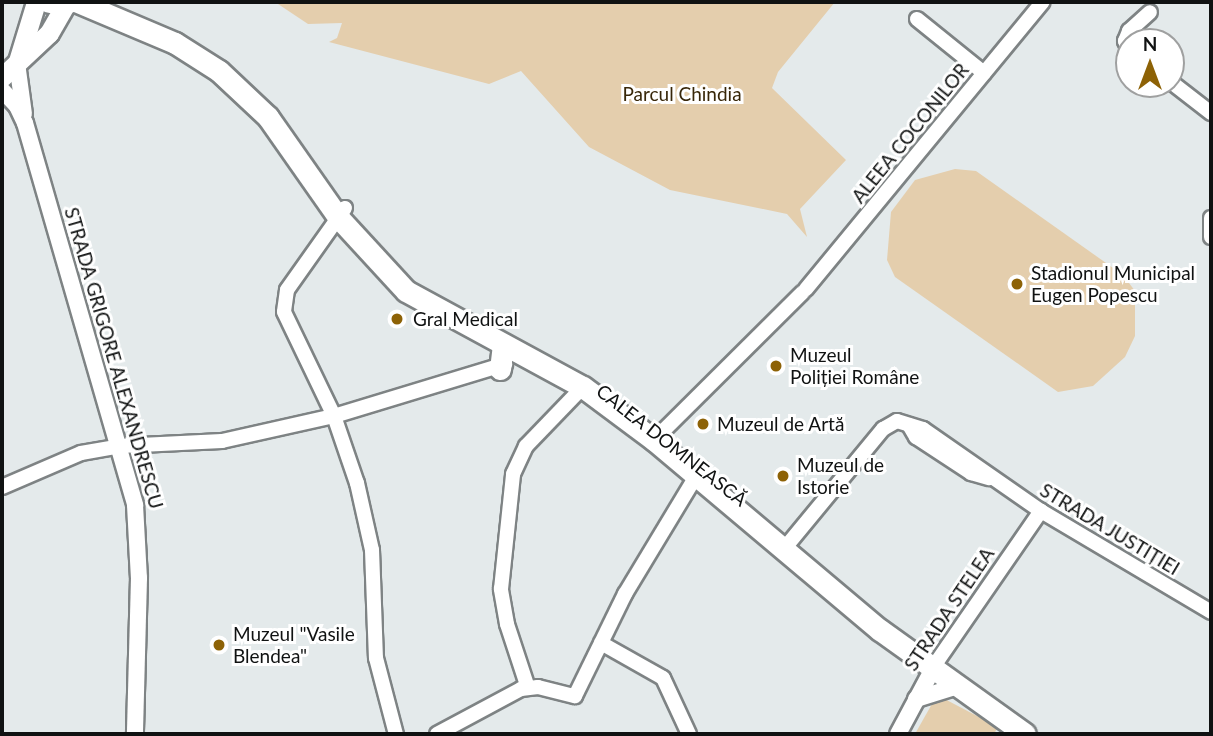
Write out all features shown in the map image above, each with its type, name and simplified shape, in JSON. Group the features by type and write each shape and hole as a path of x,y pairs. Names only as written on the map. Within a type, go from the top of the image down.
{"main road":[{"path":"17,63 36,2"},
{"path":"49,2 67,2"},
{"path":"2,77 49,33 67,2"},
{"path":"78,2 175,43 219,71 258,105 342,213"},
{"name":"CALEA DOMNEASCĂ","path":"119,2 200,47 249,83 342,213 357,240 406,291 514,346 589,380 955,687 1025,734"},
{"name":"CALEA DOMNEASCĂ","path":"342,213 412,285 583,387 657,436"},
{"path":"500,369 514,346"},
{"name":"CALEA DOMNEASCĂ","path":"934,667 1039,734"}],"street":[{"name":"ALEEA COCONILOR","path":"657,436 804,291 1042,2"},
{"path":"1132,28 1150,12"},
{"path":"917,19 984,73"},
{"name":"STRADA GRIGORE ALEXANDRESCU","path":"17,63 25,123"},
{"name":"STRADA GRIGORE ALEXANDRESCU","path":"2,90 18,106 25,123 120,446 138,526 135,734"},
{"path":"1185,93 1211,113"},
{"path":"342,213 284,301 284,312 334,416 368,530 376,658 396,734"},
{"path":"1211,218 1211,237"},
{"path":"326,235 357,240"},
{"path":"2,487 54,462 120,446 222,441 334,416 500,369"},
{"path":"528,688 507,624 501,589 513,474 526,446 583,387"},
{"name":"STRADA JUSTIȚIEI","path":"787,545 888,424 909,425 923,429 1041,511 1211,612"},
{"path":"437,734 528,688 575,696 601,643 699,471"},
{"name":"STRADA STELEA","path":"898,734 934,667 1041,511"},
{"path":"601,643 663,678 689,734"},
{"path":"916,699 955,687"}],"green space":[{"name":"Parcul Chindia","path":"275,2 835,2 778,72 772,88 846,160 800,209 807,237 787,214 670,190 589,147 521,71 489,84 329,42 337,38 342,23 308,24"},
{"name":"Stadionul Municipal Eugen Popescu","path":"955,169 976,171 1123,275 1135,291 1135,336 1125,357 1093,386 1058,392 895,277 887,260 891,212 915,180"},
{"path":"937,695 998,727 994,734 915,734"}],"place":[{"name":"Stadionul Municipal Eugen Popescu","path":"1017,284"},
{"name":"Gral Medical","path":"397,319"},
{"name":"Muzeul Poliției Române","path":"776,366"},
{"name":"Muzeul de Artă","path":"703,424"},
{"name":"Muzeul de Istorie","path":"783,476"},
{"name":"Muzeul \"Vasile Blendea\"","path":"219,645"}]}
